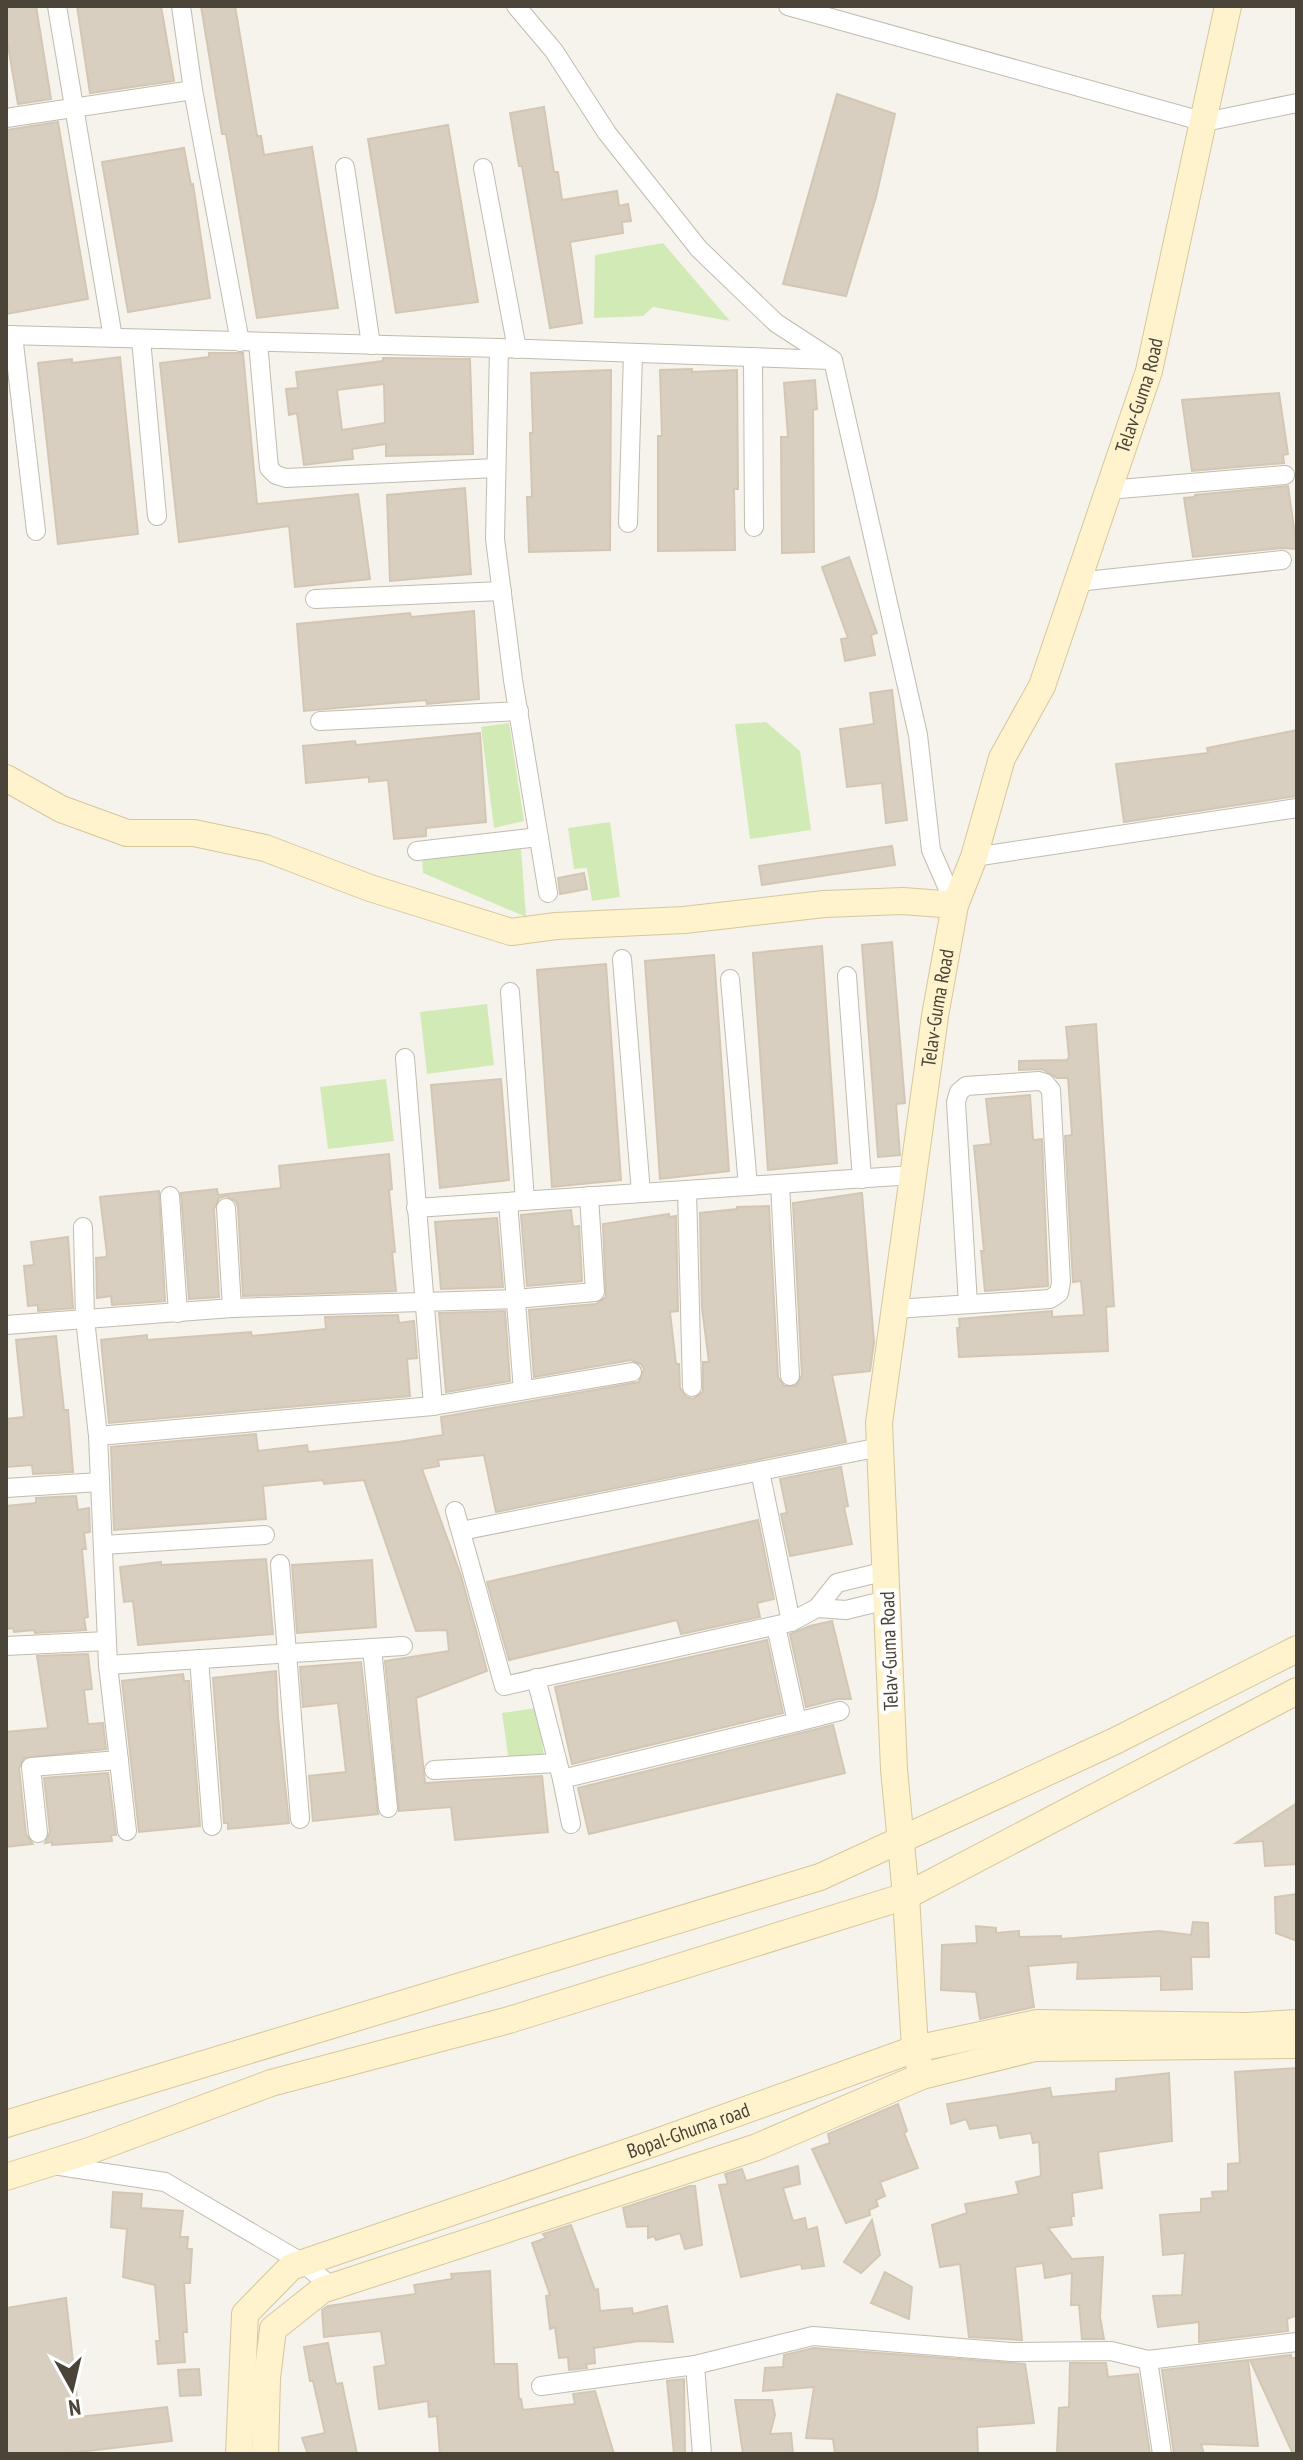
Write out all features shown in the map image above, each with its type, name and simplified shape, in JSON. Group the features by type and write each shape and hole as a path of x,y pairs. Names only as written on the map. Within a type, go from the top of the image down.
{"street":[{"path":"57,6 113,338"},
{"path":"181,6 193,90 249,342 269,468 276,475 286,478 496,468"},
{"path":"6,778 61,809 127,833 194,833 265,848 370,888 511,932 556,926 684,920 824,904 903,901 955,905 931,850 918,735 833,360 776,323 699,249 607,133 554,51 516,6"},
{"path":"788,6 1205,122 1297,103"},
{"name":"Telav-Guma Road","path":"922,2076 915,2049 906,1896 894,1769 879,1423 935,1016 955,905 974,857 1002,758 1042,686 1149,371 1228,6"},
{"path":"6,118 193,90"},
{"path":"345,167 371,345"},
{"path":"483,168 508,349 496,468 495,539 548,893"},
{"path":"36,531 10,335 833,360"},
{"path":"141,339 157,516"},
{"path":"628,523 633,353"},
{"path":"753,357 754,527"},
{"path":"1108,490 1285,475"},
{"path":"1077,582 1282,560"},
{"path":"315,599 502,591"},
{"path":"320,721 519,711"},
{"path":"974,857 1297,808"},
{"path":"417,851 539,837"},
{"path":"622,959 641,1193"},
{"path":"847,976 862,1179"},
{"path":"730,979 748,1186"},
{"path":"510,992 517,1201 515,1299 523,1390"},
{"path":"405,1058 433,1406"},
{"path":"895,1309 1050,1299 1059,1293 1061,1282 1051,1090 1045,1083 966,1086 959,1092 956,1102 968,1304"},
{"path":"416,1208 913,1175"},
{"path":"780,1184 790,1376"},
{"path":"687,1190 692,1387"},
{"path":"170,1196 178,1313"},
{"path":"6,1325 232,1308 515,1299 595,1292 589,1196"},
{"path":"226,1208 232,1308"},
{"path":"83,1227 85,1319 98,1436 108,1665 127,1831"},
{"path":"98,1436 433,1406 632,1372"},
{"path":"461,1531 880,1447"},
{"path":"760,1471 797,1722"},
{"path":"6,1488 100,1482"},
{"path":"455,1511 504,1686 783,1624 817,1608 837,1583 886,1571"},
{"path":"103,1545 265,1535"},
{"path":"280,1564 300,1819"},
{"path":"817,1608 846,1610 887,1600"},
{"path":"6,1646 107,1641"},
{"path":"108,1665 403,1646"},
{"path":"372,1648 388,1808"},
{"path":"6,2124 820,1877 1115,1741 1297,1649"},
{"path":"199,1659 212,1826"},
{"path":"536,1678 571,1824"},
{"path":"6,2177 271,2083 509,2020 906,1896 1297,1691"},
{"path":"434,1770 559,1771 840,1711"},
{"path":"38,1833 31,1767 119,1760"},
{"name":"Bopal-Ghuma road","path":"239,2454 245,2314 291,2267 654,2143 915,2049 1037,2023 1247,2026 1297,2023"},
{"path":"265,2454 267,2378 273,2329 322,2290 757,2147 922,2076 1035,2048 1297,2045"},
{"path":"47,2165 165,2182 303,2263 332,2287"},
{"path":"541,2386 695,2365 813,2336 1011,2352 1111,2351 1148,2360 1297,2342"},
{"path":"1148,2360 1162,2454"},
{"path":"695,2365 702,2454"}],"green space":[{"path":"663,243 730,321 653,307 643,316 594,318 595,255"},
{"path":"766,722 800,751 811,830 750,839 735,724"},
{"path":"509,723 524,821 494,828 481,727"},
{"path":"610,822 620,897 592,901 587,868 574,869 568,828"},
{"path":"521,849 526,917 423,873 422,857"},
{"path":"487,1004 494,1065 427,1074 420,1012"},
{"path":"386,1079 394,1141 328,1149 320,1087"},
{"path":"537,1708 544,1756 509,1762 502,1713"}],"building":[{"path":"6,6 36,6 51,99 18,104 6,34"},
{"path":"77,6 161,6 174,81 90,93"},
{"path":"201,6 235,6 257,136 261,136 264,155 312,147 338,308 257,318"},
{"path":"837,94 895,114 876,197 846,296 783,284"},
{"path":"544,107 554,172 558,172 562,200 617,191 619,206 628,204 631,221 622,222 623,233 570,242 582,323 550,328 510,113"},
{"path":"58,122 88,299 6,314 6,130"},
{"path":"448,125 478,302 396,313 368,139"},
{"path":"184,148 193,184 210,298 128,312 102,162"},
{"path":"209,353 243,353 257,504 358,494 370,579 295,587 289,526 179,542 160,363 209,357"},
{"path":"120,357 138,534 58,544 38,363 72,359 72,363"},
{"path":"383,358 470,359 473,454 386,456 386,444 352,449 353,459 304,465 297,413 289,415 286,389 298,388 296,372 383,361","holes":["384,384 385,423 342,430 337,390"]},
{"path":"692,369 692,372 737,370 735,550 658,551 658,436 662,436 660,370"},
{"path":"611,370 610,550 529,552 527,497 532,497 530,433 533,433 531,373"},
{"path":"815,380 814,552 782,553 781,437 788,437 784,383"},
{"path":"1279,393 1288,454 1283,455 1284,463 1192,471 1182,400"},
{"path":"1288,486 1297,549 1193,557 1184,498"},
{"path":"465,488 471,574 390,581 387,495"},
{"path":"849,557 877,633 871,635 875,655 845,661 841,639 848,638 822,567"},
{"path":"474,611 479,699 427,704 426,700 304,711 297,624 410,613 411,617"},
{"path":"892,690 907,820 886,823 882,783 847,787 840,729 874,724 870,693"},
{"path":"1297,730 1297,796 1124,822 1116,764 1208,753 1207,748"},
{"path":"480,733 486,822 426,828 426,836 394,839 388,780 369,782 369,777 306,783 303,746 355,741 356,745"},
{"path":"892,846 895,865 762,885 759,866"},
{"path":"584,873 587,889 560,894 558,878"},
{"path":"892,942 905,1103 896,1104 900,1155 878,1157 862,945"},
{"path":"822,946 837,1163 768,1170 753,953"},
{"path":"714,955 729,1171 660,1179 645,961"},
{"path":"606,964 621,1180 552,1187 537,970"},
{"path":"1096,1024 1114,1306 1106,1307 1108,1351 959,1357 959,1319 1052,1311 1052,1317 1084,1315 1081,1281 1073,1282 1065,1136 1072,1135 1068,1078 1057,1078 1042,1069 1019,1070 1019,1061 1067,1060 1066,1027"},
{"path":"501,1079 509,1180 440,1188 431,1085"},
{"path":"1030,1095 1033,1140 1042,1139 1048,1286 985,1291 974,1146 991,1144 986,1099"},
{"path":"389,1154 396,1291 243,1296 238,1207 236,1201 226,1196 219,1198 214,1209 219,1297 189,1299 181,1193 217,1189 218,1195 281,1188 279,1166"},
{"path":"159,1191 165,1301 112,1305 111,1296 97,1298 96,1258 106,1257 107,1254 100,1197"},
{"path":"862,1193 874,1342 870,1371 832,1375 846,1442 496,1512 484,1455 438,1460 439,1466 422,1469 461,1576 487,1671 416,1698 425,1783 542,1776 548,1832 455,1840 451,1807 399,1811 385,1661 449,1651 447,1630 416,1631 364,1480 324,1484 323,1480 263,1486 266,1519 114,1530 111,1447 256,1434 258,1451 307,1445 308,1452 398,1442 443,1435 441,1417 639,1382 644,1369 641,1364 631,1360 534,1377 529,1310 596,1304 606,1297 603,1224 669,1214 669,1217 676,1216 678,1311 670,1312 680,1388 686,1397 693,1399 703,1392 703,1362 709,1362 702,1308 700,1213 769,1206 778,1377 784,1386 796,1386 802,1375 793,1203"},
{"path":"571,1210 573,1227 579,1226 582,1281 527,1286 521,1215"},
{"path":"497,1218 503,1287 441,1289 435,1222"},
{"path":"68,1237 73,1308 38,1311 38,1305 28,1306 24,1266 34,1265 31,1242"},
{"path":"505,1311 510,1381 446,1392 439,1313"},
{"path":"398,1315 399,1323 414,1321 417,1358 407,1359 410,1396 109,1423 101,1340 147,1335 147,1340 251,1332 252,1336 326,1329 325,1317"},
{"path":"56,1336 64,1410 68,1410 73,1472 33,1474 32,1465 6,1467 6,1419 24,1417 16,1340"},
{"path":"841,1467 848,1506 844,1507 852,1544 790,1556 781,1514 787,1513 780,1479"},
{"path":"76,1496 78,1510 89,1508 90,1532 84,1533 86,1549 82,1549 88,1617 84,1618 86,1630 35,1633 34,1630 14,1632 13,1628 6,1629 7,1506 36,1503 36,1498"},
{"path":"758,1520 774,1599 757,1603 760,1617 681,1634 677,1620 509,1660 487,1582"},
{"path":"266,1559 273,1634 138,1645 133,1601 124,1602 120,1567 161,1562 161,1565"},
{"path":"372,1560 376,1627 297,1633 292,1565"},
{"path":"832,1621 851,1699 837,1699 806,1707 790,1634"},
{"path":"767,1640 783,1713 572,1764 555,1687"},
{"path":"88,1654 92,1689 84,1690 88,1724 103,1723 106,1749 24,1758 19,1768 26,1834 33,1844 6,1847 6,1732 48,1728 37,1656"},
{"path":"361,1662 378,1814 313,1821 309,1776 346,1772 338,1703 303,1707 300,1667"},
{"path":"276,1671 289,1823 228,1829 228,1823 224,1823 213,1678"},
{"path":"183,1674 184,1681 189,1681 200,1826 139,1832 122,1681"},
{"path":"833,1725 845,1773 589,1834 578,1788"},
{"path":"108,1773 116,1835 111,1835 112,1841 45,1843 50,1832 44,1778"},
{"path":"1297,1803 1297,1864 1265,1866 1263,1841 1236,1843"},
{"path":"1297,1894 1297,1941 1276,1933 1275,1897"},
{"path":"1193,1922 1208,1923 1209,1957 1191,1957 1192,1989 1161,1990 1161,1976 1077,1979 1078,1962 1028,1966 1034,2007 980,2019 976,1992 941,1990 942,1945 977,1943 976,1926 996,1928 996,1933 1019,1931 1019,1937 1061,1936 1061,1939 1159,1931 1191,1935"},
{"path":"1297,2068 1297,2315 1287,2319 1288,2331 1199,2342 1199,2322 1158,2327 1153,2296 1182,2295 1185,2253 1163,2255 1160,2215 1201,2212 1201,2199 1213,2198 1212,2192 1228,2191 1228,2164 1240,2163 1235,2072"},
{"path":"1169,2073 1172,2141 1098,2152 1102,2188 1072,2193 1072,2225 1048,2228 1072,2259 1103,2257 1100,2317 1104,2339 1082,2339 1079,2305 1071,2305 1072,2273 1045,2278 1043,2263 1015,2267 1022,2340 969,2337 960,2264 940,2267 932,2225 967,2213 965,2204 1019,2194 1016,2182 1041,2176 1039,2142 1033,2143 1031,2133 1000,2138 997,2125 970,2129 966,2119 951,2124 947,2104 1050,2088 1052,2097 1116,2091 1116,2079"},
{"path":"898,2104 907,2131 904,2133 918,2168 880,2182 885,2196 876,2200 878,2206 869,2210 870,2215 846,2223 812,2149 830,2143 828,2134"},
{"path":"798,2166 800,2184 783,2188 793,2221 805,2218 807,2230 817,2227 824,2266 802,2269 801,2264 741,2277 719,2185 728,2184 725,2174 742,2169 746,2181"},
{"path":"695,2186 702,2245 685,2249 680,2233 656,2240 654,2236 648,2238 648,2226 627,2227 623,2208"},
{"path":"113,2192 142,2194 141,2208 183,2211 180,2237 188,2237 187,2249 192,2249 190,2283 184,2283 185,2362 158,2364 156,2341 160,2341 155,2285 123,2277 127,2229 111,2227"},
{"path":"872,2220 880,2255 861,2273 844,2262"},
{"path":"571,2225 595,2290 598,2289 600,2311 632,2308 633,2314 667,2306 673,2342 639,2341 594,2348 595,2363 586,2364 587,2368 569,2370 568,2357 559,2358 555,2327 550,2329 546,2296 550,2295 532,2243 546,2238 543,2234"},
{"path":"490,2271 494,2364 517,2364 519,2399 523,2410 575,2404 573,2394 595,2391 614,2454 440,2454 437,2416 429,2417 428,2401 379,2409 374,2367 386,2365 381,2331 324,2337 322,2310 328,2306 416,2294 414,2285 452,2279 451,2274"},
{"path":"885,2272 912,2287 909,2319 871,2303"},
{"path":"66,2298 79,2417 167,2407 172,2441 71,2453 6,2454 6,2308"},
{"path":"328,2343 336,2384 342,2383 357,2454 308,2454 302,2438 325,2433 304,2347"},
{"path":"814,2348 1025,2364 1034,2423 977,2427 978,2454 835,2454 833,2439 806,2438 814,2387 763,2391 765,2368 783,2367 784,2355"},
{"path":"1291,2355 1291,2358 1297,2358 1297,2454 1293,2454 1250,2360"},
{"path":"1248,2360 1258,2446 1201,2444 1204,2454 1174,2454 1162,2370"},
{"path":"1070,2363 1106,2363 1108,2377 1138,2374 1150,2454 1057,2454 1059,2408 1069,2407"},
{"path":"199,2369 201,2395 180,2396 178,2370"},
{"path":"684,2379 685,2454 674,2454 667,2381"},
{"path":"735,2400 772,2400 775,2415 770,2434 791,2433 793,2454 743,2454"}]}
